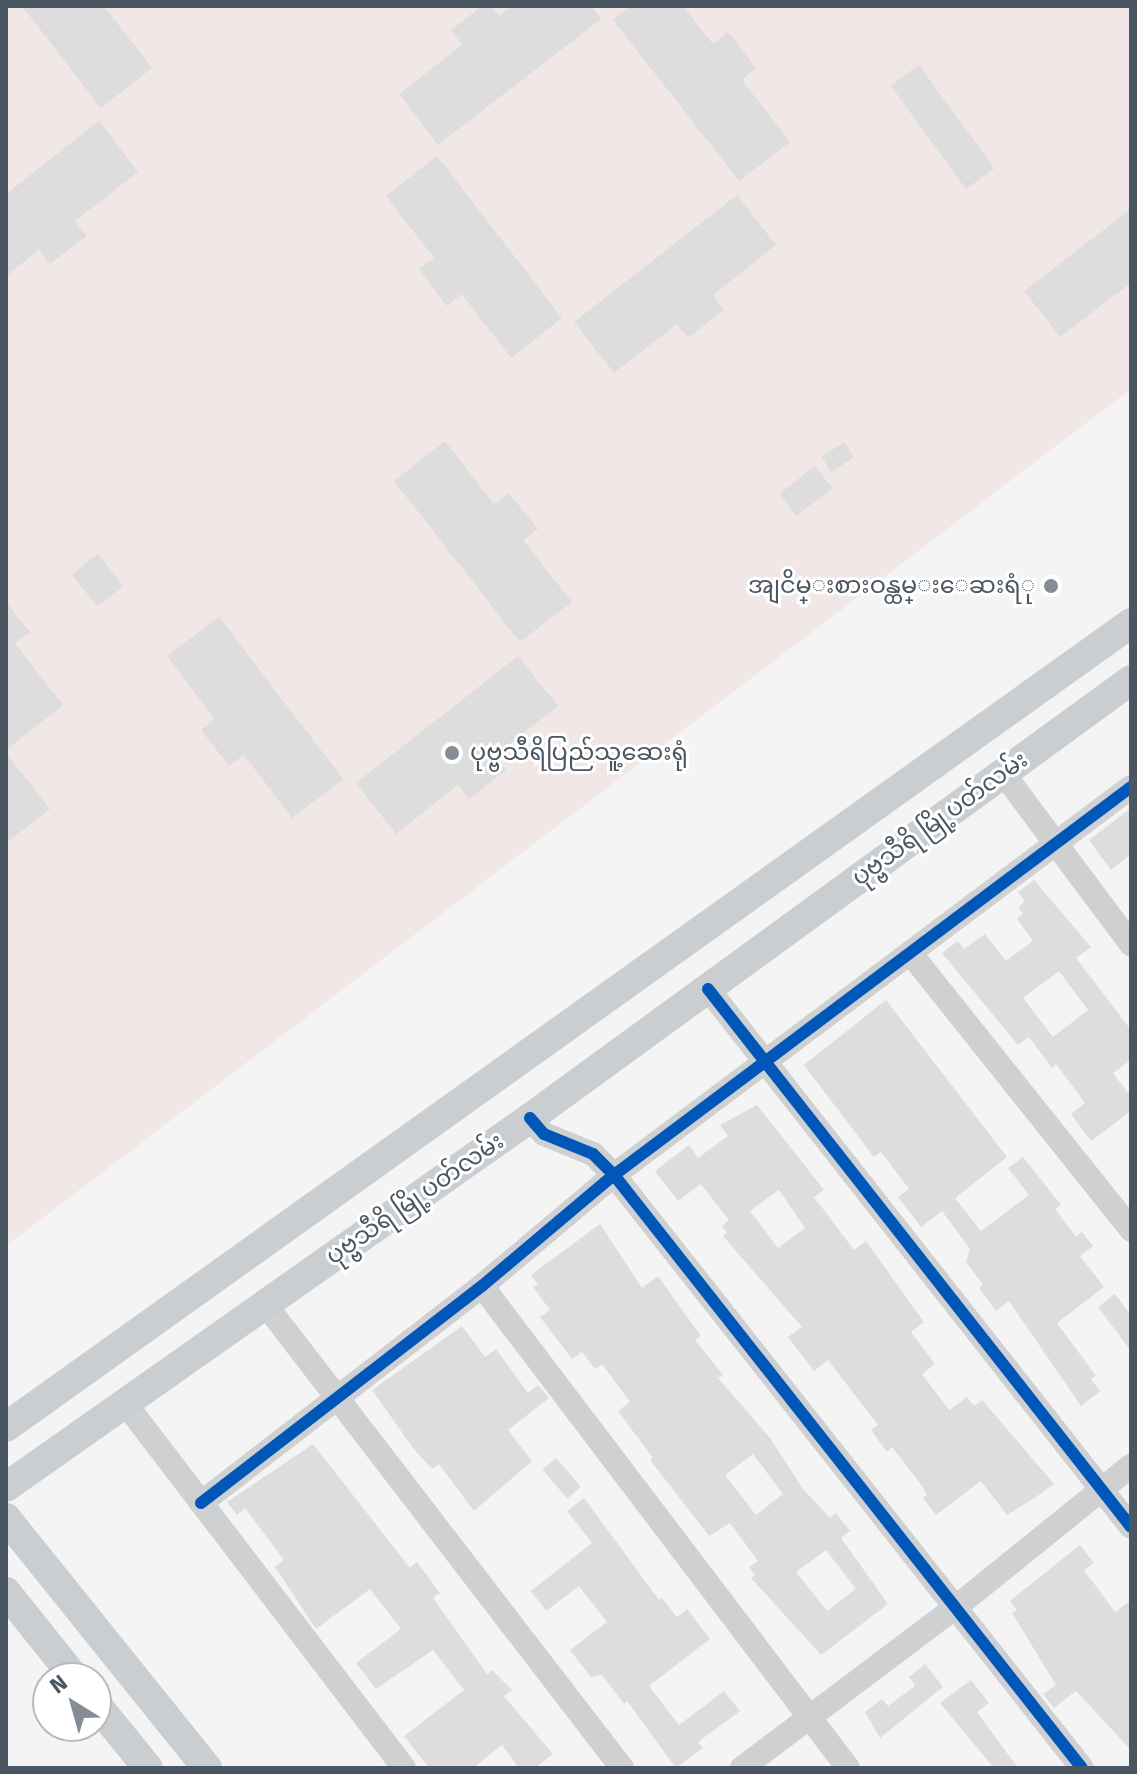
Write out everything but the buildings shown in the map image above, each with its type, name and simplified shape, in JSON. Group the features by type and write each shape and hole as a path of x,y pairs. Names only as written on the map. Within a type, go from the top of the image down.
{"main road":[{"name":"ပုဗ္ဗသီရိ မြို့ပတ်လမ်း","path":"6,1427 1131,623"},
{"name":"ပုဗ္ဗသီရိ မြို့ပတ်လမ်း","path":"6,1487 530,1118 1131,680"},
{"path":"6,1518 207,1768"},
{"path":"6,1592 62,1662"},
{"path":"112,1724 148,1768"}],"street":[{"path":"1003,773 1131,944"},
{"path":"201,1503 482,1286 614,1175 1131,787"},
{"path":"911,954 1131,1230"},
{"path":"708,989 1131,1527"},
{"path":"530,1118 544,1134 593,1154 614,1175 1082,1768"},
{"path":"482,1286 848,1768"},
{"path":"265,1304 622,1768"},
{"path":"125,1403 404,1768"},
{"path":"742,1768 956,1607 1131,1466"}],"shaded area":[{"path":"6,6 1131,6 1131,389 6,1246"}],"cycle path":[{"path":"201,1503 482,1286 614,1175 1131,787"},
{"path":"708,989 1131,1527"},
{"path":"530,1118 544,1134 593,1154 614,1175 1082,1768"}],"place":[{"name":"အျငိမ္းစားဝန္ထမ္းေဆးရံု","path":"1051,586"},
{"name":"ပုဗ္ဗသီရိပြည်သူ့ဆေးရုံ","path":"452,753"}]}
